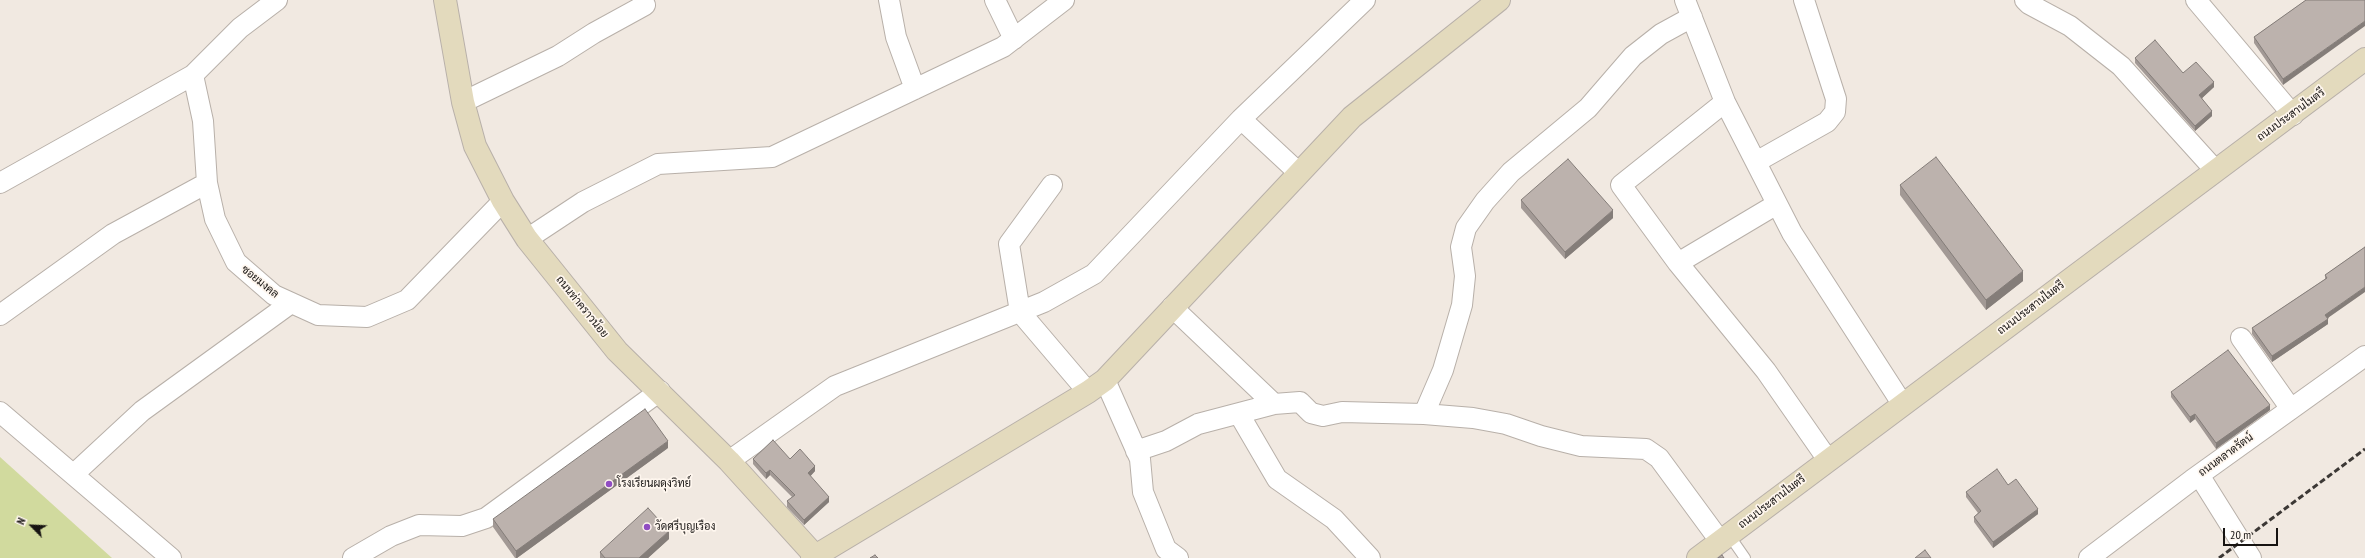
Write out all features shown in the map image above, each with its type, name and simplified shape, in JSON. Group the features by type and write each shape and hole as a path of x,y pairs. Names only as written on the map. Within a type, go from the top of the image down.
{"street":[{"path":"0,183 193,74 240,28 277,0"},
{"name":"ถนนท่าคราวน้อย","path":"445,0 463,102 475,146 503,201 527,239 618,351 730,460 815,557"},
{"path":"888,0 896,37 915,89"},
{"path":"995,0 1014,38"},
{"path":"527,239 584,202 658,164 772,157 1003,47 1064,0"},
{"path":"730,460 835,386 1044,302 1094,274 1241,119 1365,0"},
{"path":"815,557 1096,386 1352,117 1499,0"},
{"path":"1756,162 1827,122 1835,112 1836,98 1804,0"},
{"path":"2025,0 2070,26 2121,66 2214,170"},
{"path":"2196,0 2293,115"},
{"path":"463,102 558,56 599,30 645,5"},
{"path":"1424,414 1443,370 1462,305 1465,276 1461,247 1466,228 1485,201 1511,172 1588,108 1633,56 1661,34 1688,8 1725,102 1792,233 1904,404"},
{"name":"ถนนประสานไมตรี","path":"1698,558 2214,170 2293,115 2365,60"},
{"name":"ซอยมงคล","path":"193,74 203,121 207,183 215,219 236,262 274,296 318,315 367,317 407,300 503,201"},
{"path":"1725,102 1620,185 1678,263 1766,371 1828,460"},
{"path":"1241,119 1299,173"},
{"path":"0,315 113,234 207,183"},
{"path":"1052,185 1009,244 1020,312 1096,386 1136,451 1140,458 1143,492 1167,555"},
{"path":"1678,263 1777,204"},
{"path":"74,474 142,411 291,303"},
{"path":"1172,307 1274,404"},
{"path":"2241,338 2291,409"},
{"name":"ถนนตลาดรัตน์","path":"2089,558 2199,474 2365,356"},
{"path":"353,558 390,536 419,525 462,526 486,518 660,391"},
{"path":"1136,451 1166,441 1198,424 1274,404 1300,402 1311,412 1323,416 1342,412 1424,414 1473,418 1506,424 1541,436 1581,446 1646,449 1659,458 1724,538"},
{"path":"0,412 171,558"},
{"path":"1239,414 1276,479 1334,519 1370,558"},
{"path":"2199,474 2251,558"}],"lane":[{"path":"1724,538 1745,558"}],"shaded area":[{"path":"0,457 112,558 0,558"}],"building":[{"path":"2306,0 2365,0 2365,21 2283,79 2254,37"},
{"path":"2155,40 2183,73 2196,62 2214,82 2199,95 2212,111 2195,126 2135,58"},
{"path":"1936,157 2023,271 1986,300 1900,185"},
{"path":"1568,159 1613,210 1565,252 1521,200"},
{"path":"2365,247 2365,287 2325,315 2328,319 2272,356 2252,328 2327,278 2325,275"},
{"path":"2228,350 2270,405 2216,443 2195,414 2190,417 2171,392"},
{"path":"645,409 668,441 516,551 493,519"},
{"path":"773,440 790,459 800,449 815,466 808,473 829,497 804,520 787,501 795,495 770,470 766,473 753,459"},
{"path":"1997,469 2008,485 2016,479 2038,509 1993,542 1974,517 1981,511 1966,492"},
{"name":"วัดศรีบุญเรือง","path":"648,508 669,531 639,558 605,558 600,552"},
{"path":"1925,550 1931,558 1915,558"},
{"path":"875,555 878,558 870,558"}],"railway":[{"path":"2219,558 2365,449"}],"place":[{"name":"โรงเรียนผดุงวิทย์","path":"609,484"},
{"name":"วัดศรีบุญเรือง","path":"647,527"}]}
